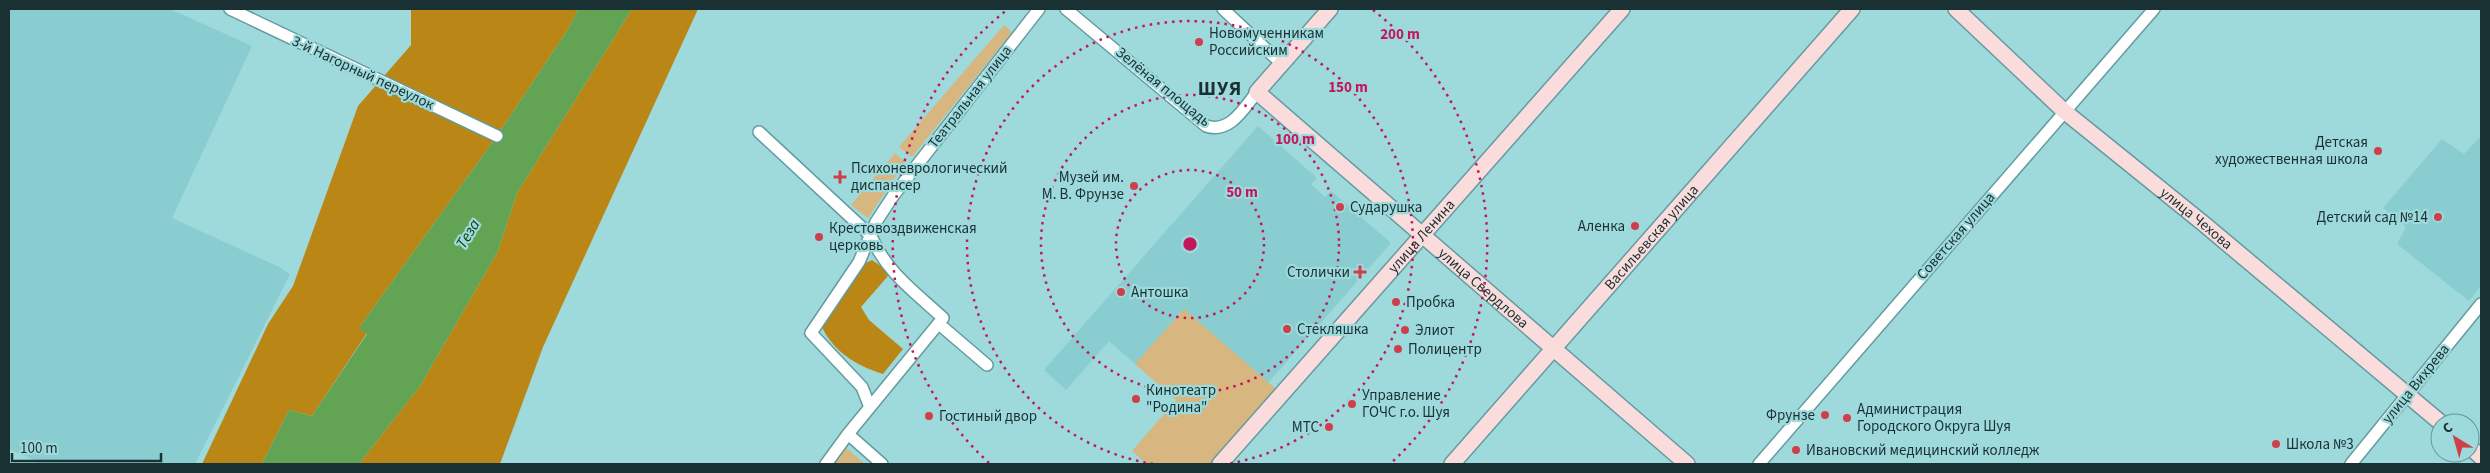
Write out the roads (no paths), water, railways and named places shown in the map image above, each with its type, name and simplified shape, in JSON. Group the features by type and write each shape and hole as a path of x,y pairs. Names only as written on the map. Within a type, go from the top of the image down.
{"main road":[{"path":"1257,92 1330,9"},
{"name":"улица Ленина","path":"1220,464 1622,9"},
{"name":"Васильевская улица","path":"1452,464 1852,9"},
{"name":"улица Чехова","path":"1956,9 2064,111 2204,224 2430,414"},
{"name":"улица Свердлова","path":"1257,92 1687,464"}],"street":[{"name":"3-й Нагорный переулок","path":"230,9 497,136"},
{"name":"Театральная улица","path":"869,405 862,387 811,332 858,262 872,236 876,222 892,196 1039,9"},
{"name":"Зелёная площадь","path":"1066,9 1206,126 1216,128 1230,123 1257,92"},
{"path":"1224,9 1282,64"},
{"name":"Советская улица","path":"1759,464 2154,9"},
{"path":"759,132 872,236 880,256 891,270 987,364"},
{"name":"улица Вихрева","path":"2351,464 2481,304"},
{"path":"826,464 869,405 941,321"},
{"path":"848,434 882,464"}],"water":[{"name":"Теза","path":"578,9 632,9 517,193 498,251 420,386 359,464 262,464 289,410 312,416 367,334 359,328 497,136 569,28"}],"place":[{"name":"Новомученникам Российским","path":"1199,42"},
{"name":"Детская художественная школа","path":"2378,151"},
{"name":"Психоневрологический диспансер","path":"840,177"},
{"name":"Музей им. М. В. Фрунзе","path":"1134,186"},
{"name":"Сударушка","path":"1340,207"},
{"name":"Детский сад №14","path":"2438,217"},
{"name":"Аленка","path":"1635,226"},
{"name":"Крестовоздвиженская церковь","path":"819,237"},
{"name":"Столички","path":"1360,272"},
{"name":"Антошка","path":"1121,292"},
{"name":"Пробка","path":"1396,302"},
{"name":"Стекляшка","path":"1287,329"},
{"name":"Элиот","path":"1405,330"},
{"name":"Полицентр","path":"1398,349"},
{"name":"Кинотеатр \"Родина\"","path":"1136,399"},
{"name":"Управление ГОЧС г.о. Шуя","path":"1352,404"},
{"name":"Фрунзе","path":"1825,415"},
{"name":"Гостиный двор","path":"929,416"},
{"name":"Администрация Городского Округа Шуя","path":"1847,418"},
{"name":"МТС","path":"1329,427"},
{"name":"Школа №3","path":"2276,444"},
{"name":"Ивановский медицинский колледж","path":"1796,450"}],"district":[{"name":"ШУЯ","path":"1220,89"}]}
